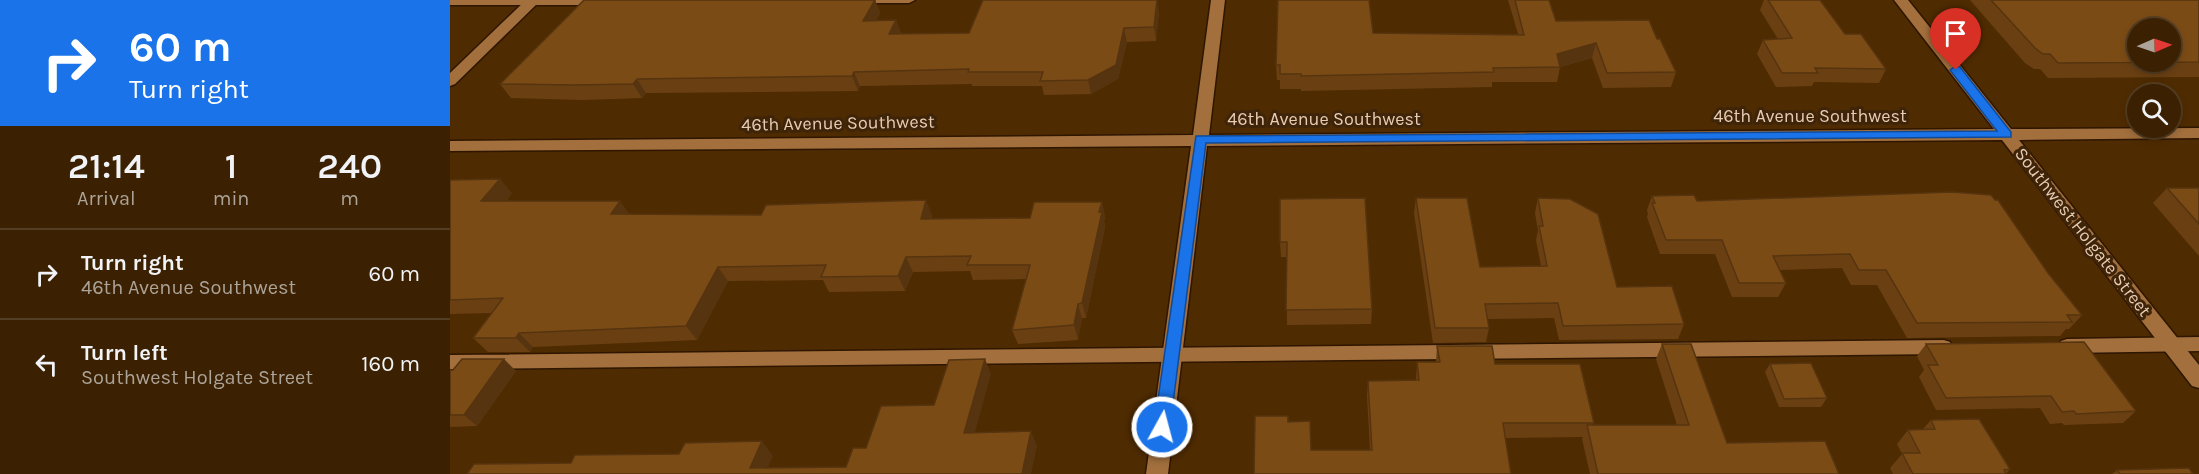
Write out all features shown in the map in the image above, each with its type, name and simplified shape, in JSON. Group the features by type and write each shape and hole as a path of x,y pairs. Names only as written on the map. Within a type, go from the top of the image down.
{"street":[{"path":"1157,474 1218,0"},
{"name":"Southwest Holgate Street","path":"1901,0 2199,380"},
{"path":"450,81 533,1"},
{"name":"46th Avenue Southwest","path":"450,146 2199,133"}],"lane":[{"path":"839,0 909,0"},
{"path":"450,2 618,2"},
{"path":"2052,346 2199,344"},
{"path":"450,362 1958,347"}],"building":[{"path":"584,0 875,0 863,21 896,20 889,34 969,33 983,0 1157,0 1154,27 1124,28 1116,65 1088,80 1040,81 1043,72 968,72 969,69 854,72 852,76 637,79 633,84 500,84"},
{"path":"1278,0 1369,0 1373,33 1524,35 1515,0 1549,0 1556,21 1649,20 1676,72 1607,73 1596,43 1557,54 1560,67 1493,68 1494,72 1301,76 1301,74 1280,74 1280,65 1276,65"},
{"path":"1768,0 1820,0 1845,34 1861,34 1886,69 1815,68 1818,73 1782,73 1763,40 1792,38"},
{"path":"1991,0 2199,0 2199,62 2181,62 2181,18 2127,18 2127,63 2058,63 2050,54 2043,54"},
{"path":"500,179 481,201 620,201 611,214 761,215 766,205 926,200 921,219 1030,218 1034,202 1102,202 1099,212 1102,212 1082,303 1078,304 1074,325 1012,330 1030,265 967,265 971,256 906,257 898,276 821,277 826,265 718,267 686,326 519,333 516,338 473,338 503,298 450,300 450,180"},
{"path":"2167,188 2199,188 2199,224"},
{"path":"1952,192 1991,195 1998,200 2048,273 2082,315 2067,315 2072,322 1917,323 1886,270 1859,270 1850,254 1773,256 1786,283 1739,283 1722,240 1666,240 1652,203 1655,203 1652,196 1694,195 1697,201"},
{"path":"1365,198 1372,309 1286,310 1287,242 1280,242 1280,199"},
{"path":"1416,198 1467,198 1480,267 1547,266 1539,226 1543,226 1538,198 1570,199 1598,214 1617,287 1672,286 1684,324 1563,326 1558,303 1485,304 1489,328 1435,328"},
{"path":"2084,342 2136,411 2076,414 2074,411 2062,412 2051,396 1946,398 1928,365 1938,365 1926,344"},
{"path":"1662,344 1691,344 1727,443 1825,441 1839,474 1598,474 1587,425 1689,425"},
{"path":"1437,346 1492,346 1495,364 1580,364 1594,423 1503,423 1511,474 1254,474 1255,416 1288,416 1288,422 1310,421 1311,450 1372,450 1368,381 1419,380 1417,362 1440,362"},
{"path":"462,359 504,359 464,415 450,415 450,370 453,370"},
{"path":"985,359 964,433 1031,431 1022,474 467,474 474,464 571,463 575,455 679,454 685,443 762,441 750,468 846,467 853,448 866,448 881,406 934,405 949,360"},
{"path":"1811,363 1827,398 1784,399 1770,364"},
{"path":"1979,419 2010,469 2004,470 2006,474 1913,474 1902,453 1920,453 1908,430 1935,429 1931,420"},
{"path":"2189,468 2193,474 2120,474 2117,470"}],"route":[{"path":"1162,427 1200,139 2006,134 1956,70"}]}
